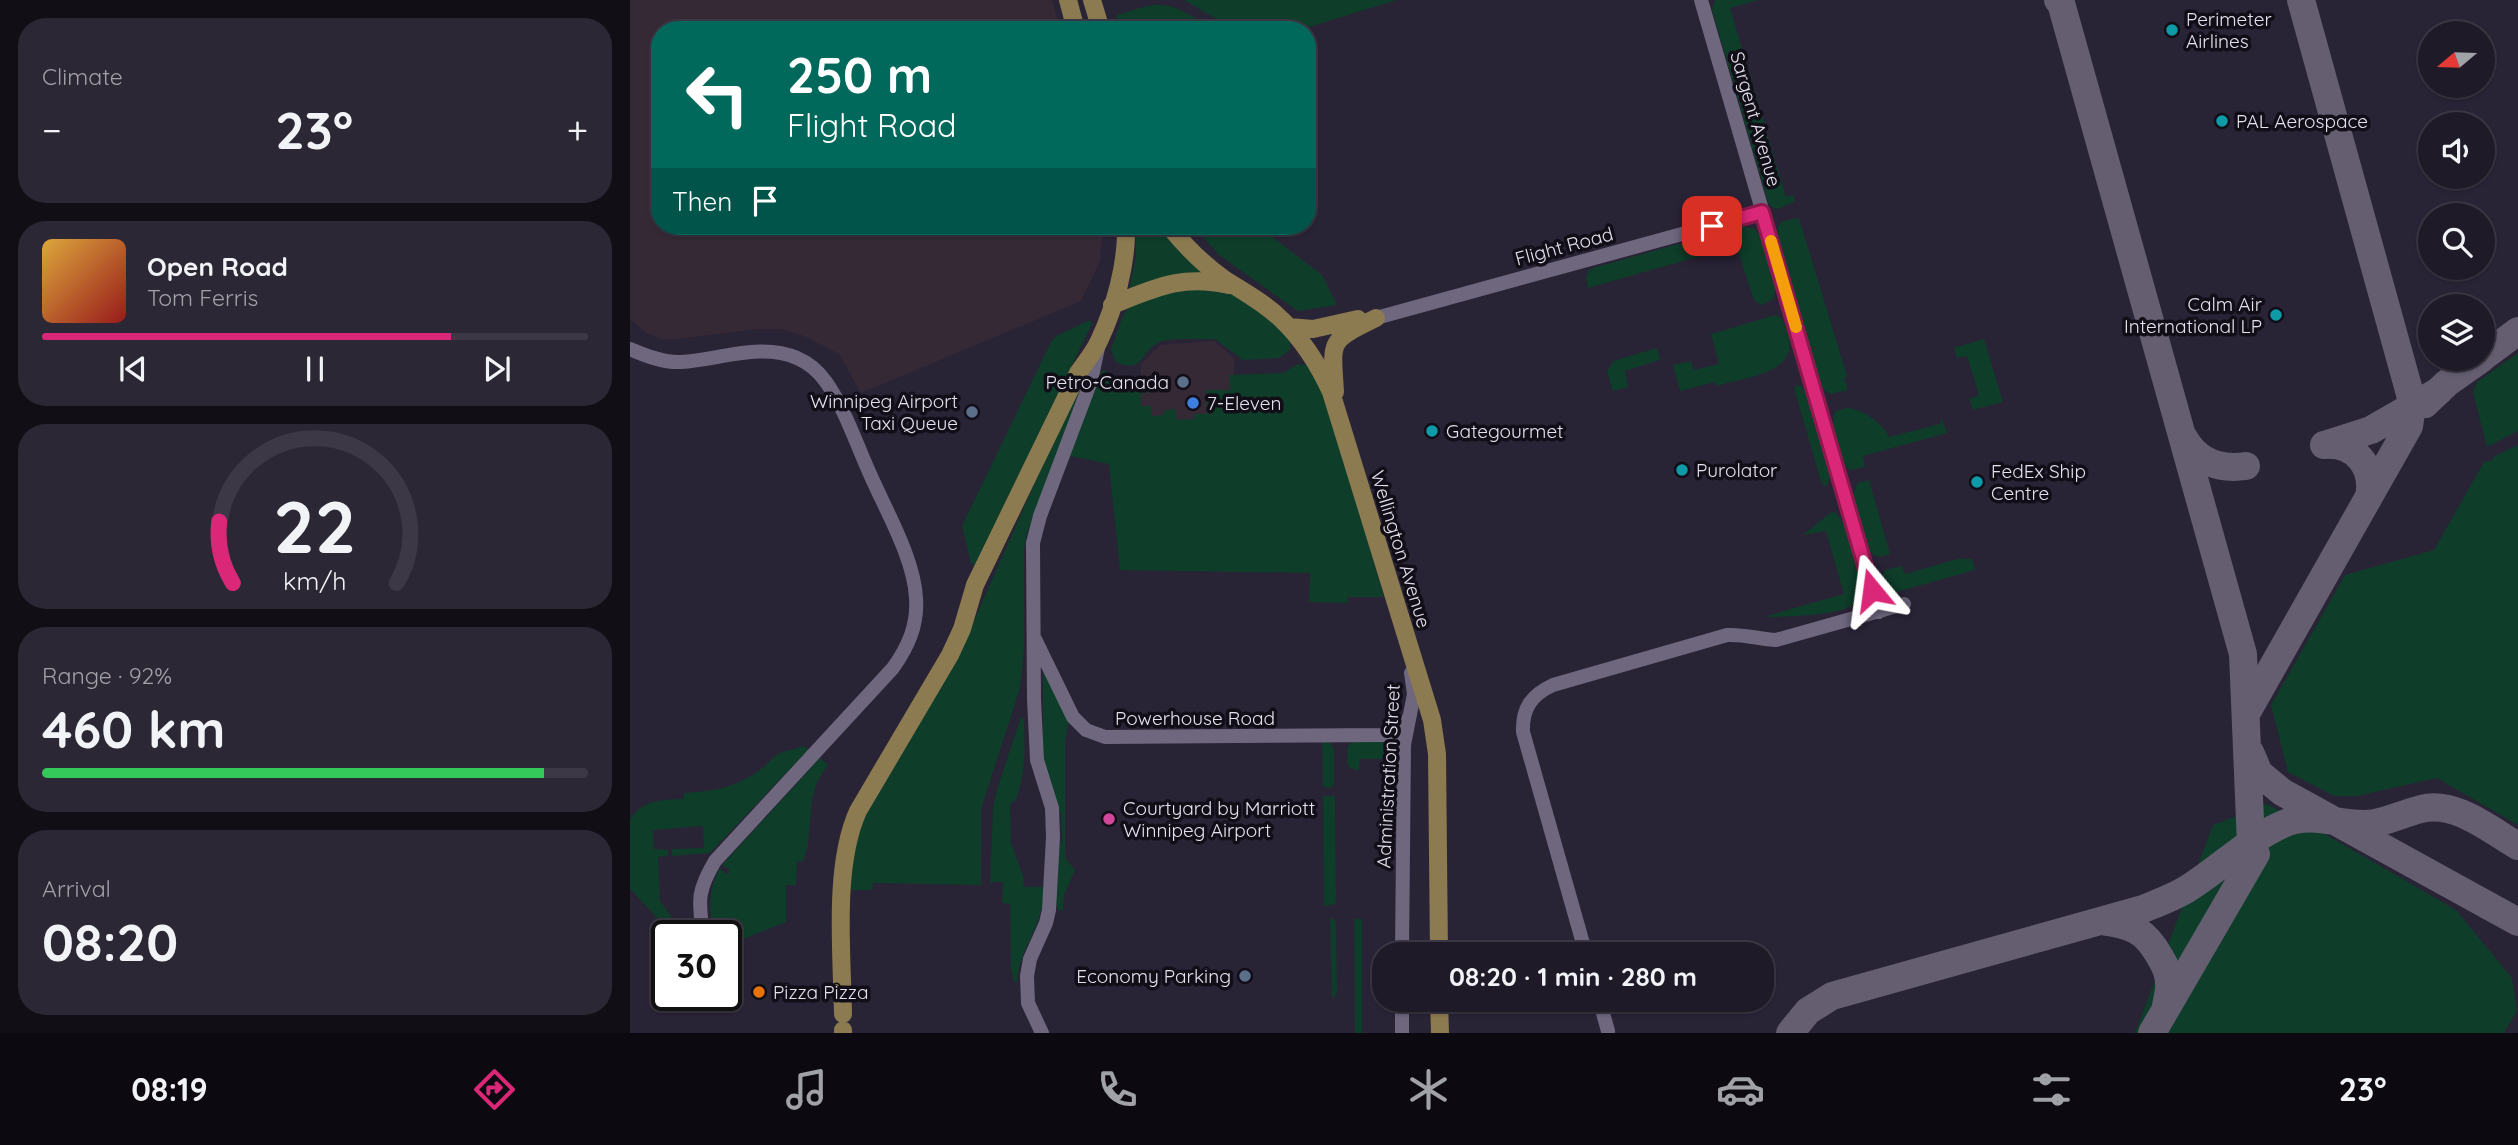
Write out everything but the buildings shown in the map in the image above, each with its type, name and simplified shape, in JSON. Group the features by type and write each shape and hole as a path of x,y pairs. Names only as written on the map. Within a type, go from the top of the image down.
{"main road":[{"path":"1068,0 1074,21"},
{"path":"1092,0 1098,21"},
{"path":"843,1026 842,892 850,830 858,811 950,655 962,629 975,585 1077,373 1099,343 1126,250 1126,235"},
{"name":"Wellington Avenue","path":"1177,235 1196,257 1272,310 1289,327 1317,365 1336,407 1432,720 1437,754 1439,942"},
{"path":"1112,305 1158,286 1181,281 1211,281 1239,288"},
{"path":"1289,327 1313,329 1358,319 1376,318"},
{"path":"1336,407 1332,363 1336,342 1345,333 1376,318"},
{"path":"1439,1012 1440,1033"}],"street":[{"name":"Sargent Avenue","path":"1701,0 1878,612"},
{"name":"Flight Road","path":"1376,318 1762,212"},
{"path":"1042,1033 1028,1003 1027,976 1030,959 1049,910 1053,837 1052,808 1037,760 1033,542 1040,516 1091,381 1099,343"},
{"path":"630,349 646,356 679,363 758,352 780,352 813,368 825,381 846,421 908,560 915,586 915,624 907,646 893,668 715,861 702,883 699,898 701,920"},
{"path":"1583,942 1523,732 1526,709 1533,697 1553,685 1727,635 1743,634 1758,639 1776,640 1904,604"},
{"name":"Powerhouse Road","path":"1033,635 1073,718 1086,730 1100,736 1387,735 1398,732 1408,719"},
{"name":"Administration Street","path":"1402,942 1404,746 1414,694 1408,642"},
{"path":"1402,1012 1402,1033"},
{"path":"1603,1012 1608,1031"}],"shaded area":[{"path":"630,0 1052,0 1058,21 651,21 651,235 1102,235 1100,261 1081,301 861,393 839,354 804,336 782,329 758,329 662,339 647,333 630,319"},
{"path":"1214,341 1234,358 1234,392 1210,422 1141,424 1141,364 1160,345"}],"green space":[{"path":"1184,0 1397,0 1316,25 1316,21 1220,21"},
{"path":"1715,0 1758,0 1730,8 1786,197 1793,195 1795,201 1779,209 1771,207 1768,202 1712,10"},
{"path":"1155,5 1179,9 1201,21 1116,21 1117,15"},
{"path":"1799,218 1847,376 1844,379 1848,390 1831,394 1822,389 1777,235 1778,226 1783,221"},
{"path":"1743,226 1755,229 1760,236 1776,289 1773,299 1761,305 1754,300 1736,246 1588,288 1586,278 1589,270 1596,267"},
{"path":"1136,235 1170,235 1206,273 1129,291 1136,255"},
{"path":"1201,235 1270,235 1322,275 1337,305 1298,311 1219,255"},
{"path":"1177,287 1232,293 1259,309 1290,339 1290,350 1279,358 1243,360 1215,339 1177,339 1158,343 1131,366 1116,362 1111,350 1128,308"},
{"path":"1778,316 1782,320 1788,335 1789,348 1786,358 1778,366 1754,377 1716,386 1715,382 1680,391 1673,365 1691,361 1694,370 1719,364 1711,334"},
{"path":"1090,320 1092,324 975,565 971,563 962,526 1051,342 1056,336"},
{"path":"1984,339 2003,402 1973,410 1969,399 1979,395 1967,356 1957,358 1954,348"},
{"path":"1657,348 1660,360 1625,371 1628,387 1613,391 1607,372 1613,361"},
{"path":"2518,353 2518,431 2487,447 2473,392 2477,382"},
{"path":"1298,364 1306,365 1312,370 1331,415 1384,597 1347,597 1348,603 1309,602 1310,573 1120,570 1109,464 1070,456 1101,372 1104,370 1121,380 1148,381 1150,392 1141,393 1141,406 1151,406 1152,416 1164,415 1165,410 1176,409 1177,420 1194,419 1194,414 1207,414 1206,390 1230,390 1229,375 1283,373"},
{"path":"1084,372 1087,374 1026,536 1024,649 1020,688 981,809 981,885 873,883 872,890 849,890 852,839 972,625"},
{"path":"1797,385 1807,394 1830,477 1826,487 1822,485 1794,388"},
{"path":"1847,408 1871,418 1889,437 1940,424 1942,418 1947,433 1863,456 1865,467 1850,470 1839,451 1833,424 1836,411"},
{"path":"2518,445 2518,825 2437,778 2357,796 2334,796 2288,772 2271,705 2345,575 2434,550 2484,462 2493,460 2493,457"},
{"path":"1869,480 1890,554 1884,556 1870,552 1853,494 1858,483"},
{"path":"1835,512 1844,523 1863,587 1859,601 1829,613 1768,617 1844,594 1826,531 1803,535 1830,513"},
{"path":"1957,559 1972,559 1975,570 1893,593 1880,584 1885,570 1902,566 1905,574"},
{"path":"1045,670 1069,720 1065,741 1065,852 1066,859 1075,870 1064,895 1063,911 1058,910 1056,902 1057,854 1062,839 1061,814 1050,789 1043,756"},
{"path":"1021,717 1024,719 1024,761 1019,792 1010,806 1011,843 1023,876 1024,887 1044,887 1040,914 1022,958 1017,982 1014,982 1011,970 1010,904 1002,903 1003,882 992,882 990,885 993,808"},
{"path":"1322,741 1330,743 1334,750 1334,784 1331,788 1323,787"},
{"path":"1354,741 1390,741 1383,759 1360,759 1359,771 1349,767 1347,762 1348,746"},
{"path":"802,746 809,749 710,853 672,856 672,849 704,848 703,826 653,830 654,849 668,850 668,856 658,857 660,901 674,920 659,920 630,889 630,819 635,812 653,802 683,799 684,793 707,791 736,783 755,773 780,753"},
{"path":"820,758 828,765 817,782 812,799 808,845 803,861 797,861 796,885 786,885 786,922 742,940 742,920 711,920 710,902 716,877 720,868 725,874 729,873 729,869 722,866"},
{"path":"1323,796 1335,796 1336,900 1335,904 1324,906"},
{"path":"2267,804 2313,827 2456,910 2512,978 2517,1011 2504,1033 2135,1033 2213,825"},
{"path":"1330,918 1335,920 1336,924 1337,994 1332,999"},
{"path":"1354,919 1362,919 1362,1033 1355,1033"}],"taxiway":[{"path":"2058,0 2243,654 2251,844 2245,870"},
{"path":"2247,712 2409,426 2412,407 2301,0"},
{"path":"2495,348 2518,331"},
{"path":"2425,404 2464,371"},
{"path":"2324,445 2371,430 2439,391"},
{"path":"2184,438 2195,453 2210,462 2227,467 2246,466"},
{"path":"2324,445 2345,448 2360,459 2369,476 2369,497"},
{"path":"2250,752 2259,773 2282,792 2518,922"},
{"path":"1790,1033 1808,1011 1832,996 2160,902 2199,881 2267,832 2295,820 2315,819 2365,824 2434,807 2472,818 2518,846"},
{"path":"2152,1033 2256,854"},
{"path":"2102,921 2130,927 2149,941 2164,963 2168,976 2166,1006"}],"slow traffic":[{"path":"1771,241 1796,327"}],"place":[{"name":"Perimeter Airlines","path":"2172,30"},
{"name":"PAL Aerospace","path":"2222,121"},
{"name":"Calm Air International LP","path":"2276,315"},
{"name":"Petro-Canada","path":"1183,382"},
{"name":"7-Eleven","path":"1193,403"},
{"name":"Winnipeg Airport Taxi Queue","path":"972,412"},
{"name":"Gategourmet","path":"1432,431"},
{"name":"Purolator","path":"1682,470"},
{"name":"FedEx Ship Centre","path":"1977,482"},
{"name":"Courtyard by Marriott Winnipeg Airport","path":"1109,819"},
{"name":"Economy Parking","path":"1245,976"},
{"name":"Pizza Pizza","path":"759,992"}],"route":[{"path":"1712,226 1762,212 1872,590"}]}
